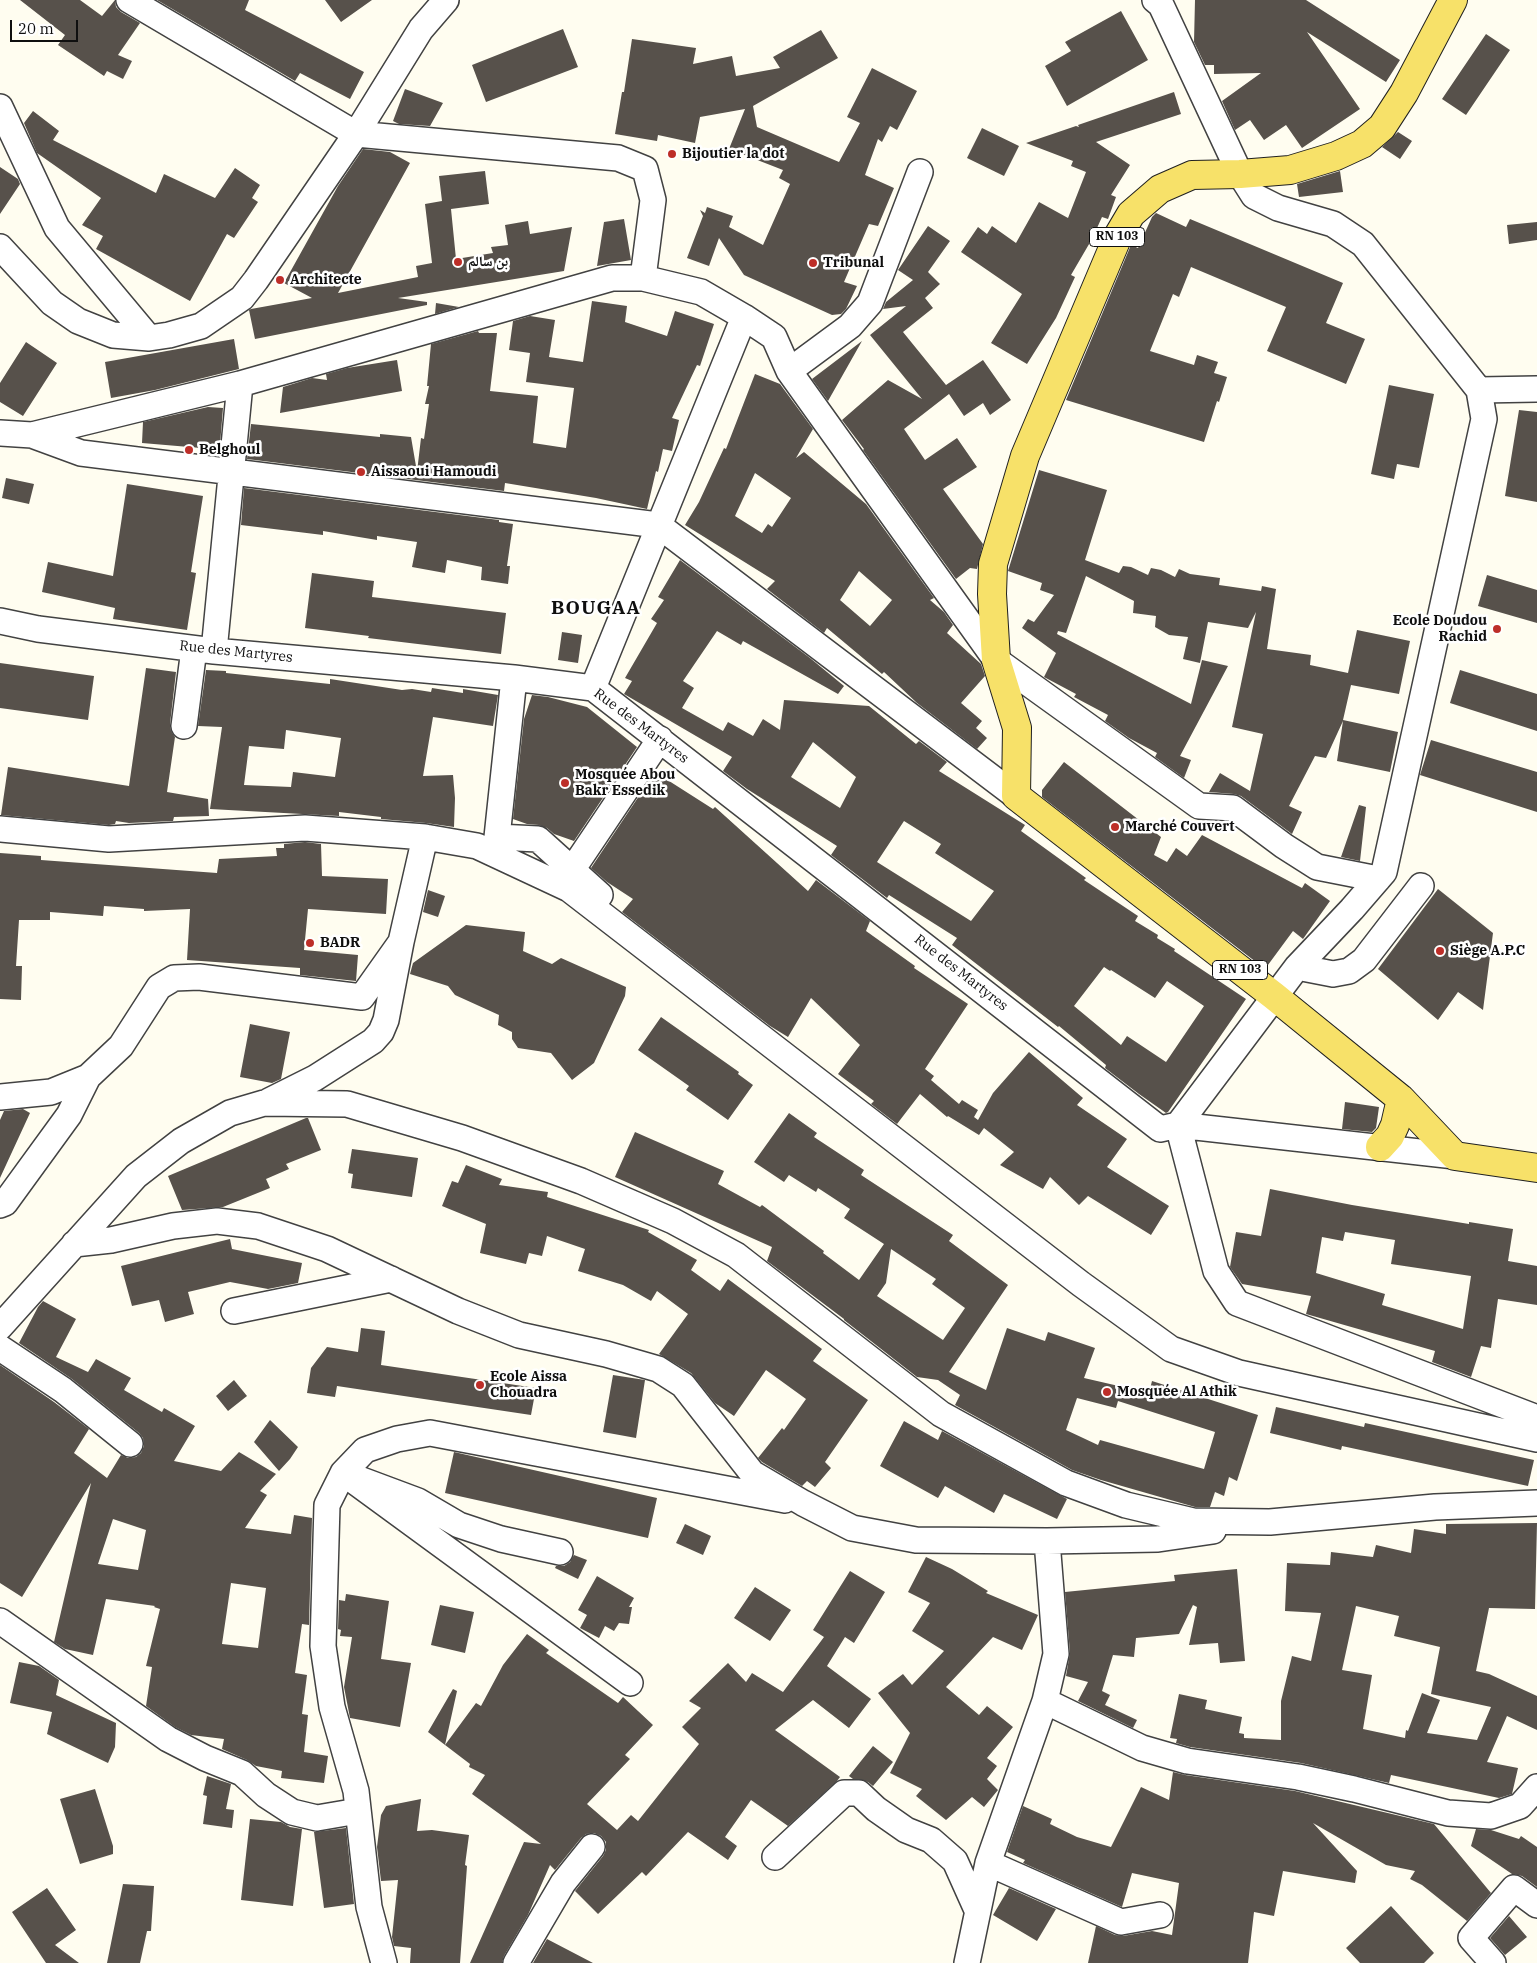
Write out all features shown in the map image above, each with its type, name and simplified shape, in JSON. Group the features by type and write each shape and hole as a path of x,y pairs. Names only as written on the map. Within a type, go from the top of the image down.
{"main road":[{"name":"RN 103","path":"1453,0 1404,92 1382,126 1362,144 1336,156 1290,170 1192,175 1160,189 1131,214 1118,236 1024,456 993,564 992,594 996,660 1017,728 1016,796 1274,996 1401,1099 1455,1156"},
{"path":"1380,1147 1390,1136 1395,1126 1401,1099"},
{"path":"1455,1156 1537,1168"}],"street":[{"path":"130,0 356,134 618,158 644,169 653,200 643,278"},
{"path":"0,247 52,303 78,320 113,335 149,338 169,335 201,326 242,298 356,134 421,29 446,0"},
{"path":"1155,0 1161,5 1240,174 1254,196 1278,208 1333,224 1363,244 1479,390 1484,419 1384,872 1297,967 1169,1127"},
{"path":"0,107 57,228 149,338"},
{"path":"789,371 850,326 870,303 920,172"},
{"path":"32,435 240,384 612,278 643,278 701,292 774,337 789,371 996,660 1199,806 1233,808 1284,846 1317,867 1378,879"},
{"path":"593,688 744,317"},
{"path":"184,726 204,650 232,473 240,384"},
{"path":"1479,390 1537,389"},
{"path":"0,433 32,435 81,453 658,525 1016,796"},
{"name":"Rue des Martyres","path":"0,620 38,629 204,650 514,678 593,688 1169,1127"},
{"path":"487,842 514,678"},
{"path":"572,870 660,740"},
{"path":"0,829 109,839 305,828 487,842 538,839 607,901 629,935"},
{"path":"0,1327 136,1176 152,1161 222,1117 264,1103 315,1078 373,1041 381,1032 386,1020 401,942 425,837"},
{"path":"487,842 569,889 1081,1284 1171,1349 1239,1373 1537,1439"},
{"path":"1297,967 1333,974 1349,971 1364,960 1421,886"},
{"path":"0,1205 5,1203 69,1116 88,1077 120,1046 159,986 174,978 199,977 362,997 401,942"},
{"path":"0,1097 51,1092 88,1077"},
{"path":"264,1103 347,1104 462,1138 580,1181 673,1221 736,1255 941,1414 1066,1483 1126,1506 1193,1521 1270,1522"},
{"path":"1169,1127 1455,1156"},
{"path":"1169,1127 1216,1271 1237,1303 1537,1418"},
{"path":"74,1244 111,1240 172,1226 217,1221 258,1226 318,1246 458,1311 519,1335 606,1354 658,1369 683,1385 752,1473 803,1503 852,1528 916,1540 1047,1541 1158,1539 1270,1522 1435,1507 1537,1503"},
{"path":"234,1311 391,1279"},
{"path":"0,1348 63,1390 130,1444"},
{"path":"384,1963 369,1907 356,1790 332,1707 323,1646 328,1505 343,1473 365,1450 397,1439 430,1433 803,1503"},
{"path":"343,1473 418,1501 459,1525 501,1539 560,1552"},
{"path":"343,1473 630,1682"},
{"path":"967,1963 988,1863 1045,1701 1056,1654 1047,1541"},
{"path":"0,1621 168,1739 205,1758 242,1773 266,1795 292,1812 317,1818 358,1811"},
{"path":"1045,1701 1142,1748 1169,1756 1187,1761 1298,1777 1448,1813 1491,1816 1520,1806 1537,1787"},
{"path":"775,1857 844,1793 859,1793 876,1809 906,1830 931,1840 955,1860 977,1910"},
{"path":"516,1963 563,1883 592,1847"},
{"path":"988,1863 1121,1922 1160,1915"},
{"path":"1492,1963 1471,1938 1514,1888 1537,1905"}],"building":[{"path":"20,0 80,0 102,16 115,0 116,7 121,12 140,23 118,55 132,61 123,79 107,71 104,76 58,45 65,35"},
{"path":"157,0 249,0 245,10 364,72 350,99 300,73 295,81"},
{"path":"325,0 372,0 341,22"},
{"path":"1195,0 1306,0 1400,60 1386,82 1307,32 1360,109 1302,148 1286,125 1264,140 1250,120 1235,130 1222,101 1261,73 1214,74 1214,65 1205,65 1194,42"},
{"path":"1121,11 1148,60 1067,106 1045,66 1071,51 1065,42"},
{"path":"563,29 578,67 486,102 472,65"},
{"path":"821,30 838,58 753,106 757,127 839,162 860,123 847,117 872,68 917,91 897,130 890,126 882,142 878,139 865,175 894,188 878,226 869,224 844,282 857,286 846,309 841,314 832,315 744,275 719,238 709,266 687,258 703,216 700,210 705,213 707,207 733,216 729,227 763,245 790,184 779,178 783,170 729,149 745,109 700,117 695,143 658,135 657,141 615,134 632,39 696,48 693,64 732,56 736,76 780,68 773,57"},
{"path":"1486,34 1510,50 1466,115 1442,99"},
{"path":"405,89 443,103 430,126 399,124 393,121"},
{"path":"1174,92 1181,114 1096,142 1130,165 1111,195 1116,197 1108,219 1102,217 1092,239 1071,275 1075,277 1056,318 1027,364 991,343 1022,294 961,252 978,227 987,234 992,226 1016,243 1039,202 1068,218 1086,172 1071,166 1073,161 1026,143 1076,126 1079,127 1078,125"},
{"path":"33,111 59,131 53,140 156,193 164,174 215,198 235,168 260,185 252,198 258,202 234,238 227,234 190,301 96,249 103,236 82,225 101,198 37,153 24,123"},
{"path":"982,128 1019,146 1004,176 967,158"},
{"path":"1398,132 1412,141 1400,159 1382,147"},
{"path":"363,149 390,152 410,163 338,293 418,277 416,266 432,263 425,204 442,201 439,176 485,171 489,204 451,209 456,259 493,253 491,247 508,245 505,225 528,221 530,234 572,227 564,271 398,298 427,302 427,305 255,339 249,310 312,298 284,283 338,186"},
{"path":"0,167 18,179 20,184 0,214"},
{"path":"1340,171 1343,192 1299,197 1297,184"},
{"path":"1156,213 1186,227 1190,219 1343,283 1326,323 1365,339 1346,384 1267,351 1286,307 1191,267 1179,297 1173,294 1150,351 1194,365 1197,355 1218,362 1214,373 1227,377 1204,442 1066,400 1131,245 1138,248 1152,217"},
{"path":"624,219 631,260 597,266 604,222"},
{"path":"1537,222 1537,240 1509,244 1507,225"},
{"path":"928,226 950,241 928,272 940,284 925,298 933,308 903,332 946,385 983,360 1011,400 990,415 983,403 964,416 949,394 904,429 925,460 957,438 977,467 943,489 983,544 977,569 970,568 956,579 842,420 888,380 922,399 870,335 906,306 883,309 886,302 913,280 898,270"},
{"path":"592,301 627,306 625,322 667,336 675,311 714,324 700,366 697,365 672,418 679,420 672,451 663,449 647,509 596,498 505,483 504,491 247,459 251,424 380,437 380,434 411,437 417,472 421,438 424,439 429,404 425,404 429,386 427,386 431,344 478,331 479,333 497,333 490,391 538,396 533,443 566,448 574,388 526,382 530,353 509,350 513,321 530,316 555,320 549,357 583,362"},
{"path":"436,303 459,307 435,314"},
{"path":"234,339 239,369 155,390 111,398 105,362"},
{"path":"862,341 828,401 812,379"},
{"path":"26,342 57,363 23,416 0,402 0,383"},
{"path":"397,360 402,391 280,413 283,387 312,378 327,380 326,374 347,368"},
{"path":"755,374 780,384 813,429 796,458 804,452 866,504 934,598 930,600 944,612 953,625 947,633 981,664 985,676 961,703 982,721 976,728 987,738 977,749 917,703 884,672 882,674 827,628 824,633 767,589 775,581 685,525 699,502 724,448 726,449","holes":["755,473 791,498 772,527 768,524 762,533 735,516","859,571 892,600 870,626 840,600"]},
{"path":"1389,385 1434,394 1419,468 1397,464 1394,479 1371,474"},
{"path":"208,407 223,408 219,456 200,453 201,448 142,443 143,422"},
{"path":"1519,410 1537,412 1537,502 1505,496"},
{"path":"1039,470 1107,490 1085,560 1119,573 1123,566 1131,567 1148,575 1151,568 1161,570 1175,577 1179,569 1190,574 1220,578 1219,585 1261,591 1262,586 1276,589 1267,649 1311,655 1310,665 1348,673 1357,630 1410,641 1399,694 1351,685 1343,720 1398,732 1390,772 1337,761 1343,721 1326,758 1315,756 1289,806 1302,812 1292,834 1241,796 1209,792 1220,773 1250,791 1263,734 1232,727 1256,612 1248,628 1208,622 1200,663 1183,659 1188,637 1169,635 1155,627 1156,616 1133,613 1134,601 1086,576 1066,633 1058,631 1057,634 1191,704 1202,660 1228,666 1180,756 1191,760 1184,778 1155,757 1157,753 1129,738 1105,721 1108,715 1074,697 1076,694 1044,677 1056,653 1022,628 1028,619 1034,622 1054,595 1040,590 1042,583 1008,571"},
{"path":"6,478 34,484 29,504 2,498"},
{"path":"127,484 203,496 191,572 196,573 187,630 113,619 115,608 42,592 48,562 113,576"},
{"path":"244,488 499,520 499,522 513,524 507,566 510,566 508,584 481,580 482,567 447,560 445,573 412,567 417,542 377,536 377,540 323,531 323,535 241,525"},
{"path":"680,560 844,686 838,694 743,641 741,645 717,631 683,681 694,688 682,708 723,731 728,722 753,736 763,719 780,730 784,700 869,706 916,744 919,741 947,762 939,771 1025,825 1021,831 1086,878 1084,880 1138,916 1135,921 1158,935 1157,938 1175,949 1174,951 1246,999 1168,1112 1166,1113 1105,1068 1106,1065 1059,1026 952,945 957,938 889,895 887,898 831,855 837,846 747,789 723,771 732,757 624,694 632,681 625,678 657,623 651,619 664,600 658,597","holes":["813,742 856,777 840,808 791,777","904,821 941,844 935,853 994,891 971,921 877,862","1104,967 1155,998 1167,981 1204,1006 1166,1062 1127,1036 1121,1045 1074,1006"]},
{"path":"312,573 374,581 372,597 506,613 501,654 368,638 369,636 305,628"},
{"path":"1487,575 1537,590 1537,623 1478,606"},
{"path":"562,632 582,635 578,663 558,660"},
{"path":"0,663 94,676 88,720 0,708"},
{"path":"146,668 176,672 170,724 171,731 175,737 167,792 208,799 209,816 174,817 173,821 129,823 116,821 115,824 109,825 1,815 8,767 129,786"},
{"path":"206,670 330,684 330,679 402,690 412,689 431,692 432,688 463,693 463,689 498,695 493,726 433,717 423,776 453,775 455,798 454,827 381,819 381,817 339,812 339,816 210,809 222,727 198,726","holes":["286,730 341,738 335,777 293,772 291,787 244,785 249,746 284,749"]},
{"path":"1460,670 1537,694 1537,731 1450,703"},
{"name":"Mosquée Abou Bakr Essedik","path":"532,695 587,707 637,747 574,841 554,834 547,828 539,825 527,824 513,819 524,719"},
{"path":"1431,740 1537,772 1537,812 1420,775"},
{"path":"1064,762 1161,837 1154,855 1167,862 1176,848 1187,856 1202,835 1302,888 1305,883 1330,901 1303,939 1293,931 1265,969 1042,797 1042,790"},
{"path":"655,772 713,809 715,807 808,891 816,880 870,921 866,931 915,966 914,968 968,1004 925,1069 934,1076 931,1080 959,1104 962,1100 978,1110 974,1117 978,1120 993,1093 1029,1052 1083,1098 1077,1105 1127,1139 1107,1167 1169,1206 1151,1235 1088,1196 1079,1205 1050,1177 1043,1189 1000,1165 1014,1152 984,1128 979,1135 947,1117 920,1094 897,1124 871,1104 874,1101 838,1074 860,1045 811,998 788,1037 770,1026 622,912 633,899 607,882 591,868"},
{"path":"1359,805 1366,807 1360,861 1341,857"},
{"path":"305,842 321,844 322,876 388,879 386,914 308,909 304,950 358,955 356,981 300,975 300,968 187,960 190,909 144,911 144,909 104,906 103,916 50,912 50,920 19,920 16,966 22,966 21,1000 0,999 0,853 41,856 41,860 217,873 219,859 277,856 276,848 284,848 284,844"},
{"name":"Siège A.P.C","path":"1438,889 1493,933 1483,1010 1458,992 1438,1020 1378,969"},
{"path":"428,890 445,896 438,917 423,912"},
{"path":"466,925 525,932 523,951 552,964 561,958 626,987 625,996 594,1063 572,1080 551,1053 518,1048 512,1039 512,1032 498,1025 499,1015 455,995 448,986 410,974 413,963"},
{"path":"661,1017 739,1072 738,1074 753,1085 728,1120 686,1090 689,1086 638,1050"},
{"path":"250,1024 290,1032 281,1079 272,1083 240,1077"},
{"path":"1345,1102 1379,1107 1376,1128 1372,1132 1342,1129"},
{"path":"23,1109 30,1113 0,1178 0,1120 4,1111"},
{"path":"789,1113 817,1133 814,1137 864,1170 861,1175 953,1235 949,1241 1008,1285 949,1372 986,1390 1007,1328 1045,1341 1048,1332 1095,1348 1084,1378 1149,1393 1152,1381 1258,1415 1237,1481 1229,1477 1224,1496 1215,1492 1210,1507 1195,1507 1072,1470 955,1405 960,1395 938,1380 917,1377 767,1261 772,1247 615,1177 635,1132 724,1171 718,1184 760,1207 762,1205 824,1251 823,1253 859,1280 884,1244 844,1218 850,1209 818,1188 816,1192 789,1175 784,1182 754,1162","holes":["891,1249 936,1279 932,1284 965,1308 943,1340 877,1296 886,1283","1077,1398 1116,1408 1118,1401 1215,1432 1204,1469 1100,1440 1098,1445 1066,1430"]},
{"path":"308,1118 321,1150 286,1164 289,1169 266,1179 270,1188 223,1207 182,1210 168,1176"},
{"path":"352,1149 418,1158 412,1197 351,1188 353,1174 348,1173"},
{"path":"466,1165 502,1179 499,1185 548,1192 547,1197 649,1230 648,1232 697,1260 691,1270 720,1291 728,1279 822,1349 813,1361 868,1400 825,1462 831,1468 815,1487 807,1481 802,1486 758,1458 782,1428 784,1430 806,1399 766,1370 734,1416 715,1403 691,1373 659,1354 688,1314 657,1291 651,1301 623,1285 578,1271 585,1249 547,1236 542,1256 529,1253 526,1264 480,1253 486,1224 442,1206 452,1181 458,1183"},
{"path":"1270,1189 1352,1205 1469,1224 1469,1222 1513,1229 1508,1261 1537,1266 1537,1305 1498,1299 1491,1348 1481,1346 1471,1377 1432,1362 1435,1351 1306,1314 1311,1296 1242,1284 1230,1267 1236,1232 1261,1236","holes":["1345,1232 1395,1240 1391,1264 1471,1276 1463,1329 1382,1305 1385,1294 1316,1273 1322,1237 1343,1241"]},
{"path":"230,1239 232,1249 302,1263 298,1283 268,1289 230,1282 188,1292 194,1314 165,1322 159,1300 132,1306 121,1266"},
{"path":"43,1301 76,1319 56,1357 88,1372 96,1359 131,1378 124,1390 162,1412 164,1408 195,1426 174,1461 221,1471 239,1452 276,1474 260,1491 267,1495 245,1528 291,1534 294,1515 312,1518 309,1625 302,1624 295,1673 307,1675 302,1714 308,1715 304,1752 328,1756 324,1783 281,1778 282,1771 256,1766 222,1749 224,1739 191,1735 175,1727 146,1706 152,1667 146,1666 160,1609 155,1606 106,1599 93,1655 65,1649 54,1642 91,1483 22,1597 0,1583 0,1365 89,1429 74,1453 107,1478 121,1455 128,1458 136,1457 141,1453 144,1446 143,1438 139,1433 72,1379 19,1343","holes":["113,1519 146,1530 138,1570 98,1564","231,1583 266,1588 258,1648 222,1644"]},
{"path":"361,1328 385,1331 381,1365 536,1388 531,1415 337,1386 335,1397 307,1393 311,1368 327,1347 358,1352"},
{"path":"613,1375 645,1380 636,1438 603,1432"},
{"path":"234,1380 247,1396 228,1411 216,1396"},
{"path":"1276,1407 1364,1427 1365,1423 1534,1460 1528,1486 1342,1446 1341,1450 1270,1433"},
{"path":"270,1420 298,1447 279,1471 254,1442"},
{"path":"904,1421 938,1440 942,1431 1067,1499 1057,1519 1004,1494 994,1513 945,1486 938,1498 880,1466"},
{"path":"454,1452 657,1498 648,1538 445,1493"},
{"path":"1537,1523 1535,1609 1489,1608 1476,1671 1489,1674 1537,1696 1537,1730 1507,1716 1487,1762 1518,1768 1512,1794 1499,1798 1391,1775 1389,1783 1301,1763 1190,1747 1176,1743 1177,1739 1170,1738 1179,1694 1207,1700 1205,1709 1242,1717 1239,1733 1244,1734 1244,1738 1281,1740 1281,1701 1292,1656 1311,1661 1321,1613 1285,1611 1287,1563 1330,1565 1331,1552 1373,1557 1376,1545 1411,1553 1414,1529 1446,1534 1446,1524","holes":["1356,1606 1399,1616 1394,1636 1440,1647 1431,1694 1491,1707 1477,1740 1427,1733 1440,1700 1422,1693 1408,1731 1406,1730 1405,1738 1363,1729 1372,1675 1342,1670"]},
{"path":"685,1524 711,1536 703,1555 676,1543"},
{"path":"574,1555 587,1560 578,1579 555,1568 570,1562"},
{"path":"926,1557 952,1569 988,1591 986,1593 1038,1615 1022,1650 993,1637 946,1687 979,1715 987,1706 1013,1727 987,1758 997,1766 987,1779 998,1790 984,1807 972,1797 946,1820 916,1796 922,1789 890,1773 910,1733 878,1693 903,1674 912,1685 944,1651 912,1631 930,1603 908,1592"},
{"path":"1237,1569 1245,1661 1220,1663 1218,1643 1189,1645 1197,1607 1193,1605 1179,1634 1136,1638 1134,1657 1113,1655 1102,1691 1110,1695 1105,1705 1137,1720 1133,1728 1078,1701 1088,1682 1066,1676 1070,1653 1065,1592 1175,1581 1174,1575"},
{"path":"850,1571 885,1592 854,1643 845,1637 827,1666 871,1699 849,1728 813,1700 775,1730 840,1777 837,1781 788,1826 751,1800 725,1837 737,1846 728,1860 688,1832 646,1876 642,1872 598,1914 575,1891 606,1850 606,1842 601,1836 594,1833 586,1834 555,1870 550,1865 528,1915 504,1956 502,1963 470,1963 524,1842 541,1844 472,1794 485,1775 469,1767 470,1764 445,1745 476,1703 481,1706 503,1665 527,1634 549,1650 546,1653 618,1703 623,1697 653,1725 625,1755 630,1759 587,1804 617,1830 631,1815 638,1821 699,1744 682,1727 701,1708 689,1701 728,1663 746,1682 752,1673 783,1692 824,1637 813,1630"},
{"path":"597,1576 634,1598 629,1607 632,1607 629,1624 619,1623 614,1631 605,1626 599,1638 580,1628 587,1615 578,1610"},
{"path":"755,1587 791,1610 770,1641 734,1618"},
{"path":"346,1594 389,1601 381,1659 411,1663 400,1727 350,1718 344,1687 352,1637 340,1636 341,1630 338,1629 339,1600 345,1601"},
{"path":"440,1605 474,1612 465,1653 431,1645"},
{"path":"19,1662 39,1666 59,1680 56,1695 116,1723 115,1747 108,1763 47,1734 52,1712 10,1703"},
{"path":"453,1689 457,1691 445,1745 428,1732"},
{"path":"873,1746 893,1762 873,1786 868,1782 853,1779 849,1776"},
{"path":"1173,1772 1295,1791 1434,1824 1491,1893 1467,1921 1422,1885 1410,1879 1415,1871 1386,1865 1313,1823 1357,1871 1355,1883 1283,1871 1274,1916 1254,1912 1248,1963 1088,1963 1096,1926 1115,1935 1123,1936 1152,1931 1172,1935 1179,1883 1132,1873 1122,1907 1023,1863 1025,1860 1007,1852 1023,1806 1052,1819 1050,1824 1077,1837 1111,1847 1141,1787 1169,1800"},
{"path":"207,1776 231,1784 226,1809 234,1810 232,1828 203,1824 207,1796 203,1795"},
{"path":"95,1789 113,1846 113,1854 80,1864 60,1799"},
{"path":"421,1799 417,1831 432,1830 469,1835 465,1865 467,1866 460,1963 410,1963 411,1948 394,1946 392,1937 398,1880 381,1881 377,1847 381,1815 386,1806"},
{"path":"250,1819 281,1822 290,1827 302,1829 293,1906 241,1900"},
{"path":"346,1828 354,1904 324,1908 314,1832"},
{"path":"1476,1829 1491,1830 1519,1839 1521,1836 1537,1847 1537,1887 1522,1876 1512,1874 1471,1846"},
{"path":"123,1884 154,1886 151,1931 147,1931 140,1963 107,1963"},
{"path":"47,1888 76,1930 55,1945 79,1963 46,1963 12,1912"},
{"path":"1009,1888 1056,1909 1037,1941 993,1915"},
{"path":"1391,1906 1434,1953 1424,1963 1360,1963 1346,1948"},
{"path":"1509,1916 1527,1937 1505,1955 1490,1938"},
{"path":"547,1939 593,1963 533,1963"}],"place":[{"name":"Bijoutier la dot","path":"672,154"},
{"name":"بن سالم","path":"458,262"},
{"name":"Tribunal","path":"813,263"},
{"name":"Architecte","path":"280,280"},
{"name":"Belghoul","path":"189,450"},
{"name":"Aissaoui Hamoudi","path":"361,472"},
{"name":"Ecole Doudou Rachid","path":"1497,629"},
{"name":"Mosquée Abou Bakr Essedik","path":"565,783"},
{"name":"Marché Couvert","path":"1115,827"},
{"name":"BADR","path":"310,943"},
{"name":"Siège A.P.C","path":"1440,951"},
{"name":"Ecole Aissa Chouadra","path":"480,1385"},
{"name":"Mosquée Al Athik","path":"1107,1392"}],"district":[{"name":"BOUGAA","path":"596,609"}]}
